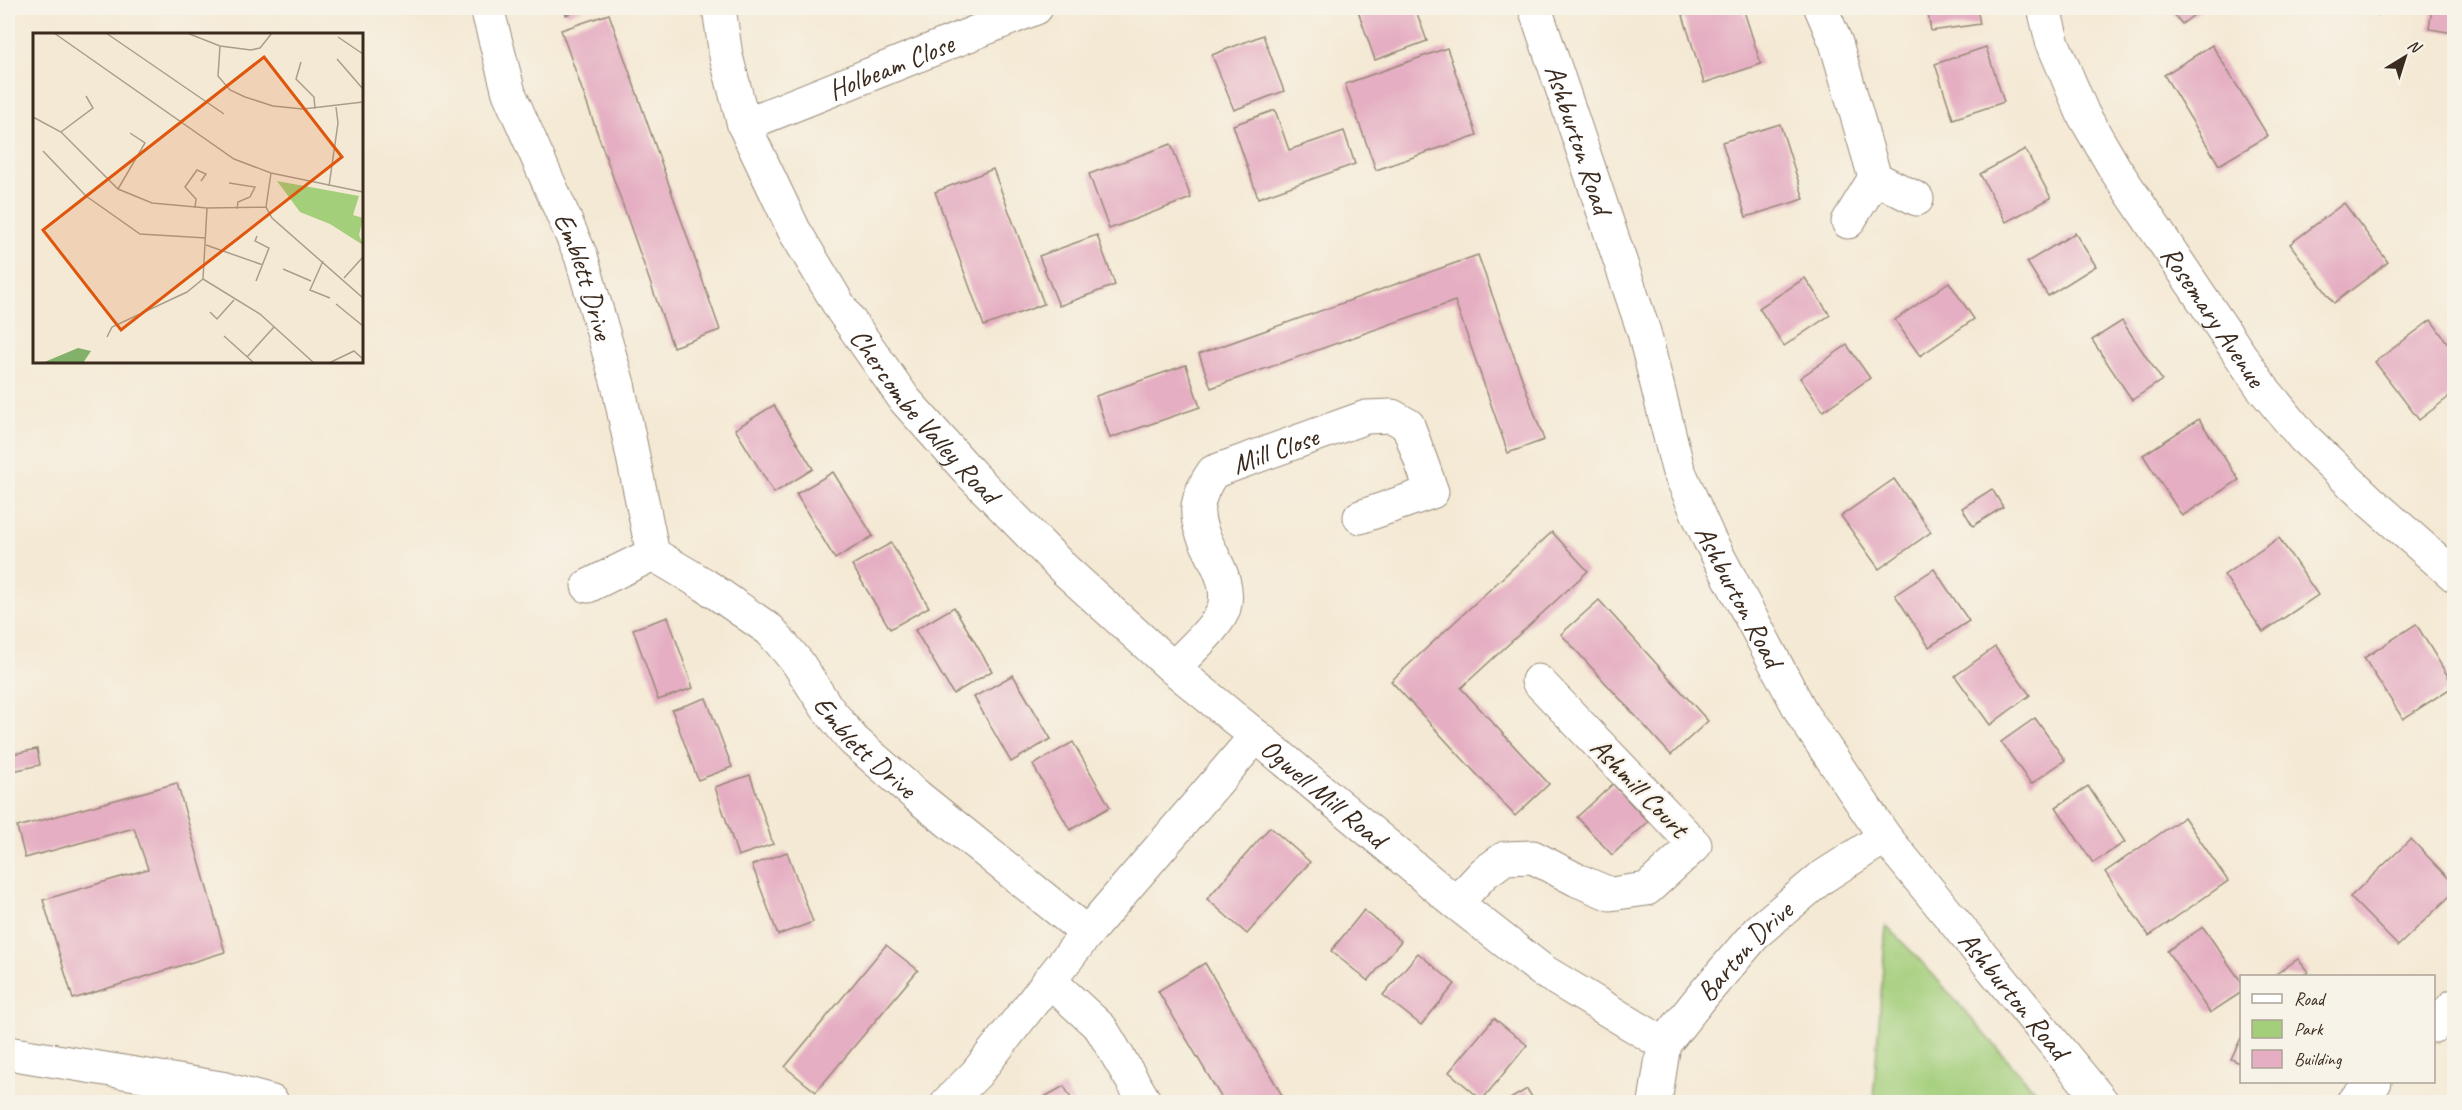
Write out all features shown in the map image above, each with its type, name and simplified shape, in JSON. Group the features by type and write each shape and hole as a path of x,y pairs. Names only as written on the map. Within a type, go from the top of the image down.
{"street":[{"name":"Emblett Drive","path":"487,8 509,93 581,256 618,384 653,554 705,585 770,630 798,663 826,708 853,740 917,796 1087,933"},
{"name":"Chercombe Valley Road","path":"719,8 726,56 744,125 794,230 842,310 906,400 971,474 1064,569 1173,669 1256,736"},
{"name":"Holbeam Close","path":"744,125 1036,8"},
{"name":"Ashburton Road","path":"1535,8 1644,332 1678,469 1709,539 1804,717 1885,837 2102,1102"},
{"path":"1821,8 1836,43 1875,178 1917,199"},
{"name":"Rosemary Avenue","path":"2044,8 2052,41 2083,114 2115,169 2261,386 2303,437 2371,502 2454,575"},
{"path":"1848,222 1875,178"},
{"name":"Mill Close","path":"1173,669 1209,630 1224,609 1225,579 1202,530 1198,507 1203,487 1213,471 1366,417 1392,416 1407,424 1432,492 1360,517"},
{"path":"588,586 653,554"},
{"name":"Ashmill Court","path":"1456,903 1484,873 1505,858 1533,857 1610,894 1647,888 1695,845 1538,681"},
{"name":"Ogwell Mill Road","path":"948,1102 976,1074 1087,933 1256,736 1456,903 1543,971 1664,1044"},
{"name":"Barton Drive","path":"1664,1044 1758,931 1821,878 1885,837"},
{"path":"1049,980 1101,1028 1144,1102"},
{"path":"2435,1024 2454,1006"},
{"path":"1655,1102 1664,1044"},
{"path":"8,1053 221,1089 272,1102"},
{"path":"2353,1102 2374,1083"}],"green space":[{"path":"1886,926 1920,960 2045,1102 1873,1102"}],"building":[{"path":"564,8 585,8 566,15"},
{"path":"918,8 937,8 921,14"},
{"path":"1357,8 1415,8 1427,41 1375,60"},
{"path":"1743,8 1761,64 1704,83 1681,9"},
{"path":"1927,8 1977,8 1980,24 1931,31"},
{"path":"2169,8 2203,8 2182,24"},
{"path":"2366,8 2382,8 2378,15"},
{"path":"2432,8 2454,8 2454,33 2429,29"},
{"path":"609,14 720,330 673,347 561,30"},
{"path":"1263,35 1284,91 1234,110 1212,55"},
{"path":"2212,45 2268,136 2219,165 2164,75"},
{"path":"1986,47 2004,102 1953,119 1935,64"},
{"path":"1447,48 1477,135 1376,170 1345,84"},
{"path":"1275,110 1289,150 1344,131 1355,164 1258,198 1233,125"},
{"path":"1780,124 1804,199 1746,217 1722,142"},
{"path":"1171,144 1191,198 1109,229 1089,174"},
{"path":"2025,149 2051,198 2006,222 1980,174"},
{"path":"993,169 1044,304 984,326 935,192"},
{"path":"2344,203 2388,262 2334,303 2290,244"},
{"path":"2075,233 2096,266 2048,296 2027,262"},
{"path":"1097,235 1115,285 1059,306 1039,256"},
{"path":"1478,255 1544,440 1508,453 1455,301 1211,388 1199,354"},
{"path":"1805,278 1830,315 1784,346 1759,308"},
{"path":"1949,282 1974,319 1920,356 1895,320"},
{"path":"2431,320 2454,352 2454,393 2419,420 2375,362"},
{"path":"2122,321 2162,380 2132,400 2092,340"},
{"path":"1847,345 1870,378 1823,411 1800,378"},
{"path":"1186,365 1200,407 1110,438 1096,396"},
{"path":"774,405 813,469 774,493 735,429"},
{"path":"2199,419 2239,480 2182,516 2143,455"},
{"path":"833,472 873,536 835,559 796,494"},
{"path":"1894,479 1931,532 1879,569 1841,516"},
{"path":"1992,489 2003,507 1973,526 1962,508"},
{"path":"1552,532 1588,571 1461,688 1549,784 1515,816 1391,681"},
{"path":"2279,538 2318,595 2263,632 2224,575"},
{"path":"891,543 929,607 890,629 852,565"},
{"path":"1934,569 1969,621 1929,647 1895,595"},
{"path":"1599,600 1708,721 1671,755 1561,634"},
{"path":"954,607 992,671 953,694 915,630"},
{"path":"668,617 693,688 658,700 633,629"},
{"path":"2416,624 2454,686 2403,719 2364,658"},
{"path":"1995,647 2030,695 1990,725 1955,676"},
{"path":"1013,675 1051,739 1011,762 974,697"},
{"path":"706,698 732,767 698,780 672,710"},
{"path":"2035,718 2065,760 2031,784 2001,742"},
{"path":"1073,742 1110,807 1070,830 1033,765"},
{"path":"37,749 40,765 8,772 8,755"},
{"path":"750,775 773,844 738,856 715,787"},
{"path":"177,783 225,952 73,999 43,900 148,869 134,828 25,858 17,827"},
{"path":"1613,784 1648,822 1612,855 1577,817"},
{"path":"2088,786 2125,842 2093,863 2056,807"},
{"path":"2184,817 2228,881 2149,936 2105,872"},
{"path":"1270,827 1310,862 1247,934 1207,899"},
{"path":"2411,839 2454,884 2454,892 2398,946 2350,897"},
{"path":"787,852 813,922 778,935 752,865"},
{"path":"1364,910 1401,941 1368,981 1331,951"},
{"path":"2203,927 2240,980 2240,993 2210,1013 2167,951"},
{"path":"886,945 918,970 816,1092 785,1067"},
{"path":"1418,953 1455,984 1421,1025 1383,995"},
{"path":"2298,959 2308,972 2304,975 2274,975"},
{"path":"1205,963 1286,1102 1224,1102 1158,991"},
{"path":"1494,1018 1527,1045 1482,1100 1449,1072"},
{"path":"2240,1040 2240,1063 2231,1059"},
{"path":"1064,1086 1073,1102 1041,1102 1039,1100"},
{"path":"1527,1089 1535,1102 1505,1102"}]}
